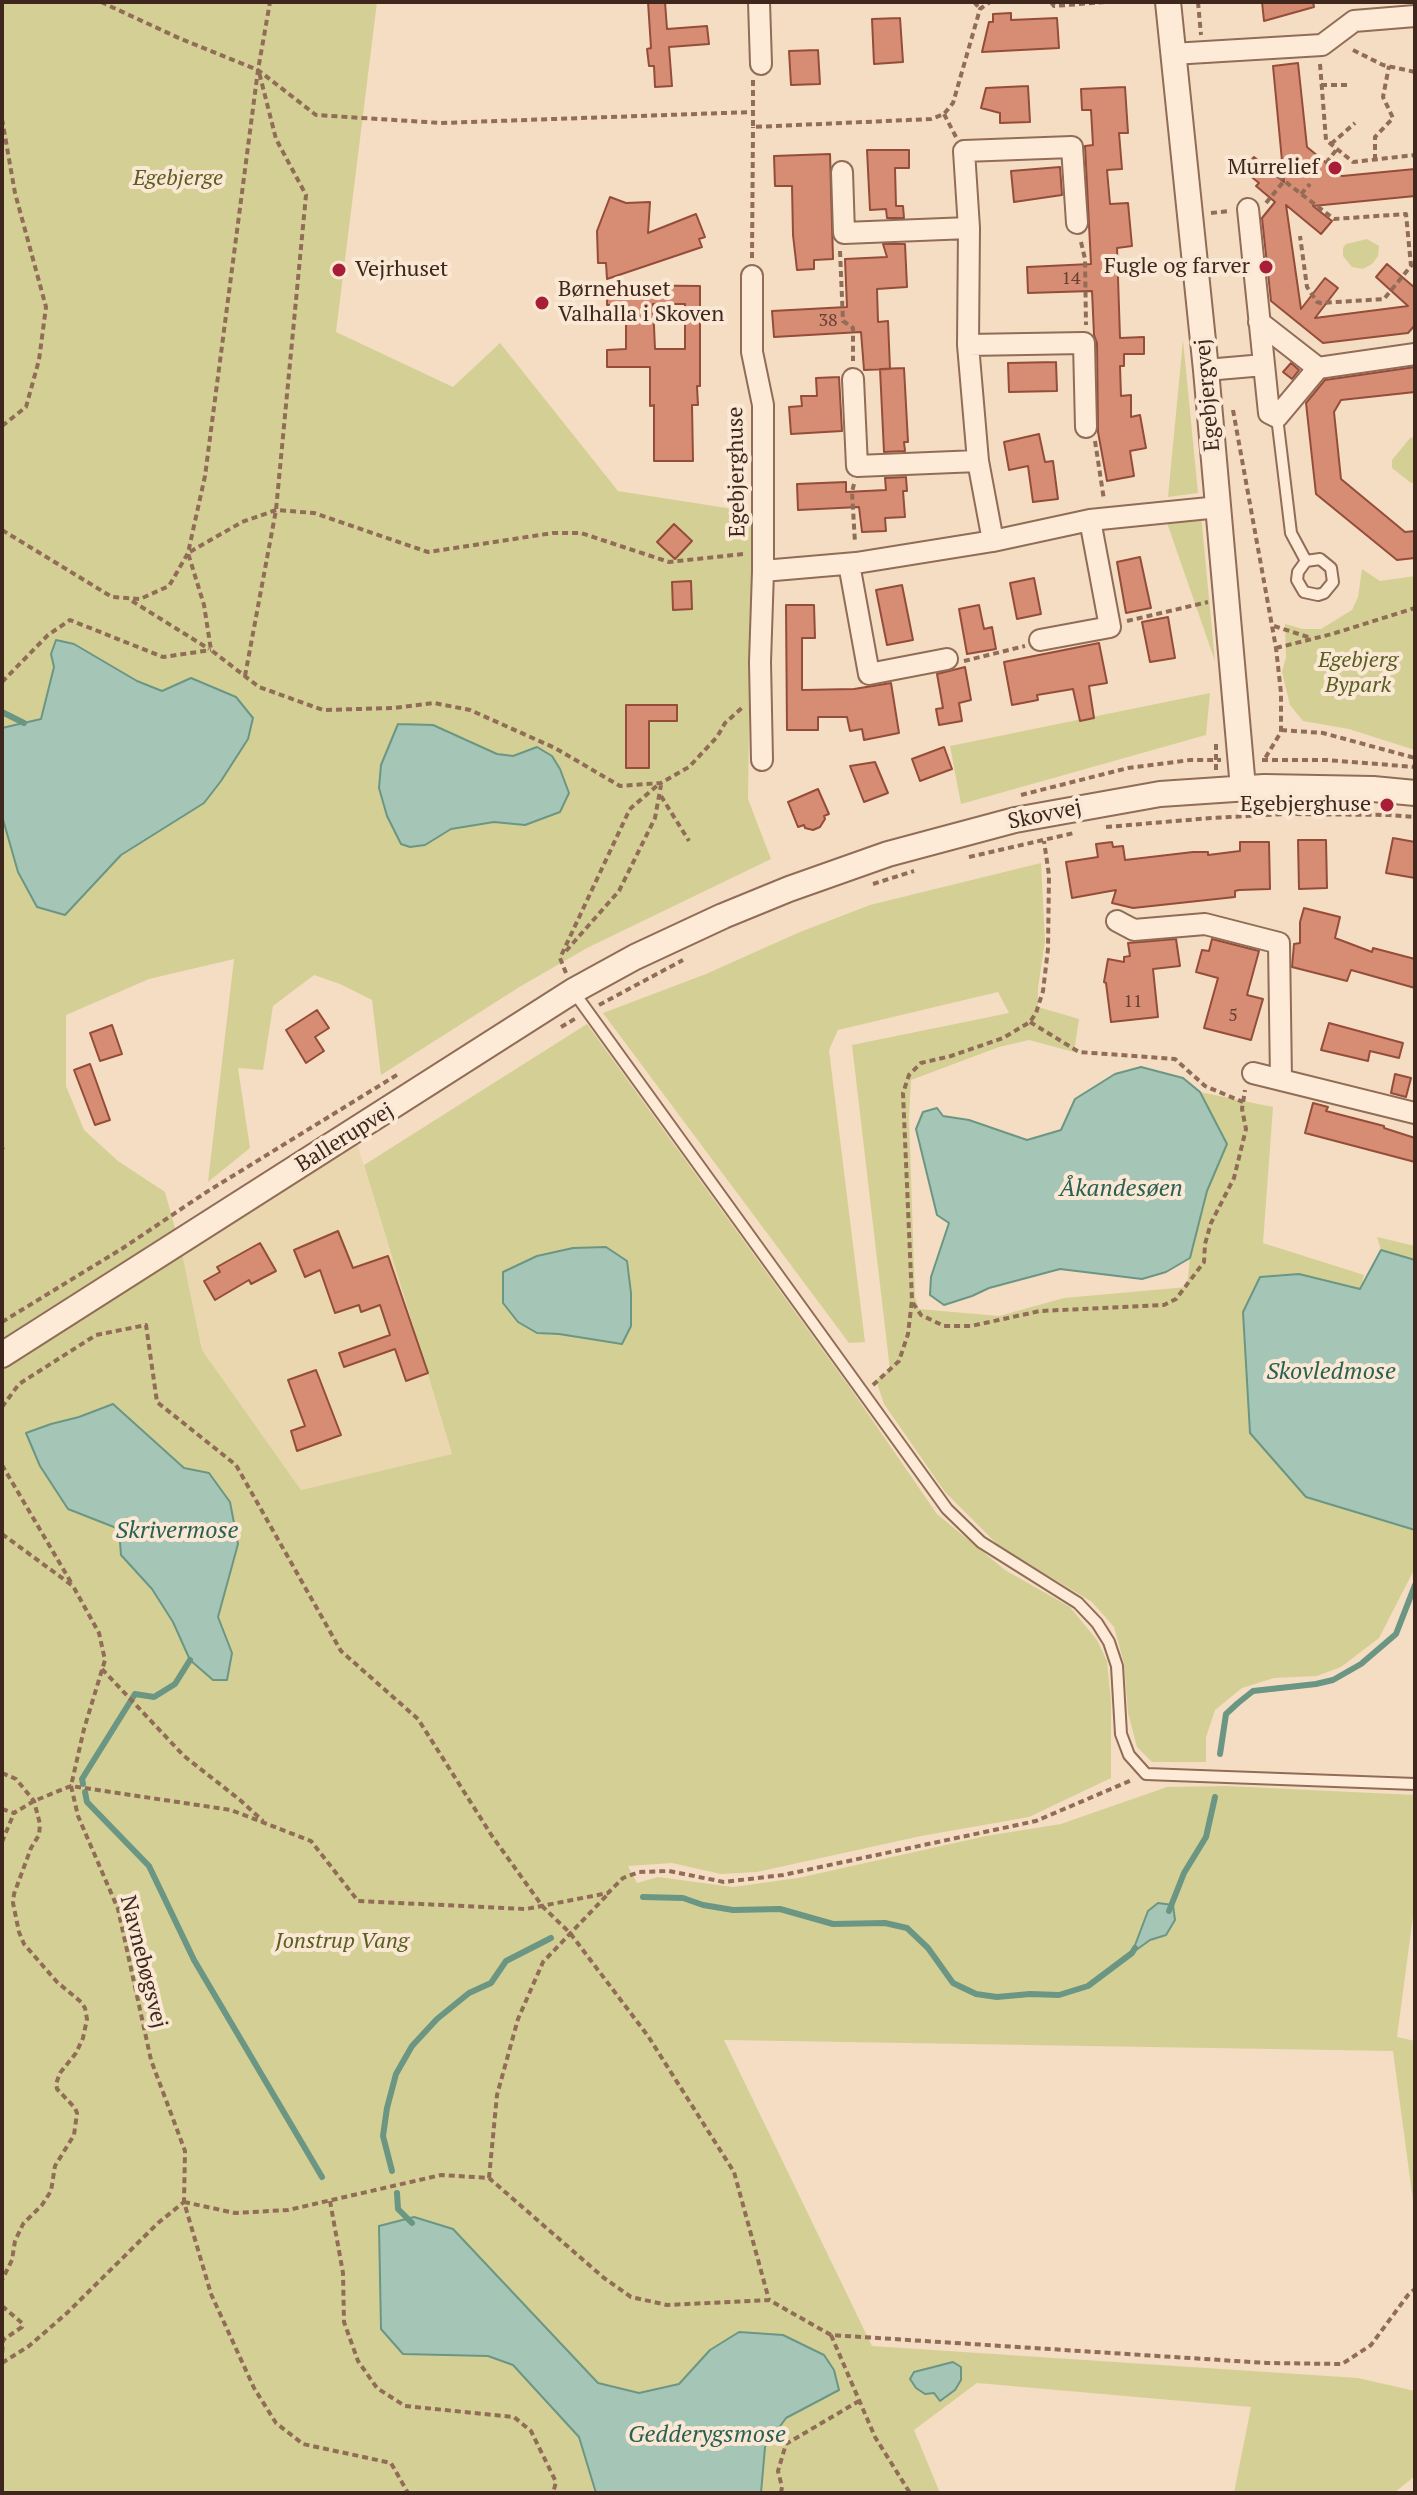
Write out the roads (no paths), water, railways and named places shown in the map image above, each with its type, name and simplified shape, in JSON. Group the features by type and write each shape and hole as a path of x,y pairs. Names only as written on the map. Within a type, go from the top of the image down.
{"street":[{"path":"759,2 761,64"},
{"name":"Egebjergvej","path":"1168,2 1228,597 1243,788"},
{"path":"1172,54 1322,45 1354,21 1415,16"},
{"path":"993,541 978,461 968,345 969,228 964,151 1072,147 1077,223"},
{"path":"842,172 844,233 969,228"},
{"path":"1248,209 1269,413 1277,417 1318,368 1415,354"},
{"name":"Egebjerghuse","path":"752,276 752,352 763,405 762,760"},
{"path":"1259,322 1318,368"},
{"path":"968,345 1084,343 1086,427"},
{"path":"1206,370 1264,365"},
{"path":"853,379 857,466 978,461"},
{"path":"763,562 849,564 993,541 1099,519 1219,507"},
{"path":"1040,640 1110,627 1099,519"},
{"path":"849,564 869,674 951,660"},
{"name":"Skovvej","path":"693,930 789,889 1038,803 1243,788 1373,789 1415,793"},
{"path":"1117,921 1134,930 1205,924 1279,943 1281,1080"},
{"name":"Ballerupvej","path":"2,1355 573,991 693,930"},
{"path":"1253,1073 1415,1113"}],"lane":[{"path":"1277,417 1291,533 1306,561"},
{"path":"573,991 947,1509 981,1542 1078,1603 1097,1623 1109,1642 1117,1666 1121,1734 1129,1755 1146,1774 1415,1784"}],"water":[{"path":"56,640 74,644 137,681 162,691 191,678 236,697 253,718 248,739 204,803 121,855 65,915 37,907 18,872 2,816 2,728 41,719 54,667 51,654"},
{"path":"398,724 433,725 497,754 513,756 537,747 552,756 569,793 560,812 525,825 494,822 451,829 425,845 410,847 401,844 387,816 379,788 381,765"},
{"name":"Åkandesøen","path":"1141,1067 1183,1078 1200,1092 1227,1144 1207,1191 1190,1258 1166,1272 1142,1279 1060,1269 989,1288 944,1305 930,1295 931,1277 949,1223 937,1215 916,1129 923,1112 937,1108 943,1116 969,1120 1027,1140 1061,1130 1075,1099 1115,1074"},
{"path":"606,1247 627,1261 631,1326 622,1344 537,1333 518,1322 503,1303 503,1272 537,1256 573,1248"},
{"name":"Skovledmose","path":"1381,1250 1415,1260 1415,1530 1306,1497 1250,1433 1243,1312 1260,1277 1299,1274 1360,1289"},
{"name":"Skrivermose","path":"113,1404 184,1468 209,1473 230,1502 238,1544 218,1617 232,1653 227,1680 213,1680 190,1660 173,1622 152,1589 121,1555 119,1529 68,1509 40,1466 26,1433"},
{"path":"1158,1903 1173,1905 1175,1920 1166,1935 1150,1940 1132,1953 1148,1911"},
{"name":"Gedderygsmose","path":"414,2217 453,2229 598,2383 639,2393 679,2384 710,2350 739,2332 783,2335 824,2355 834,2370 839,2390 786,2418 765,2447 761,2493 596,2493 579,2437 513,2365 488,2356 403,2354 381,2329 379,2226"},
{"path":"953,2362 961,2367 961,2380 955,2390 940,2401 934,2393 925,2394 916,2388 910,2379 914,2372"}],"waterway":[{"path":"2,712 24,723"},
{"path":"1220,1754 1226,1714 1238,1703 1253,1691 1333,1680 1361,1664 1396,1634 1415,1585"},
{"path":"83,1784 82,1779 135,1694 154,1697 175,1684 190,1660"},
{"path":"85,1792 87,1802 149,1866 194,1960 322,2177"},
{"path":"1169,1911 1184,1873 1206,1837 1215,1797"},
{"path":"643,1897 683,1898 733,1910 780,1909 833,1924 885,1923 907,1928 928,1948 953,1983 976,1994 997,1997 1059,1995 1088,1986 1135,1948"},
{"path":"392,2171 383,2136 387,2108 396,2074 412,2046 437,2019 469,1993 491,1983 506,1961 551,1938"},
{"path":"397,2193 398,2209 412,2223"}],"place":[{"name":"Murrelief","path":"1335,168"},
{"name":"Fugle og farver","path":"1266,267"},
{"name":"Vejrhuset","path":"339,270"},
{"name":"Børnehuset Valhalla i Skoven","path":"542,303"},
{"name":"Egebjerghuse","path":"1387,805"}],"park label":[{"name":"Egebjerge","path":"178,179"},
{"name":"Egebjerg Bypark","path":"1358,674"},
{"name":"Jonstrup Vang","path":"342,1942"}]}
